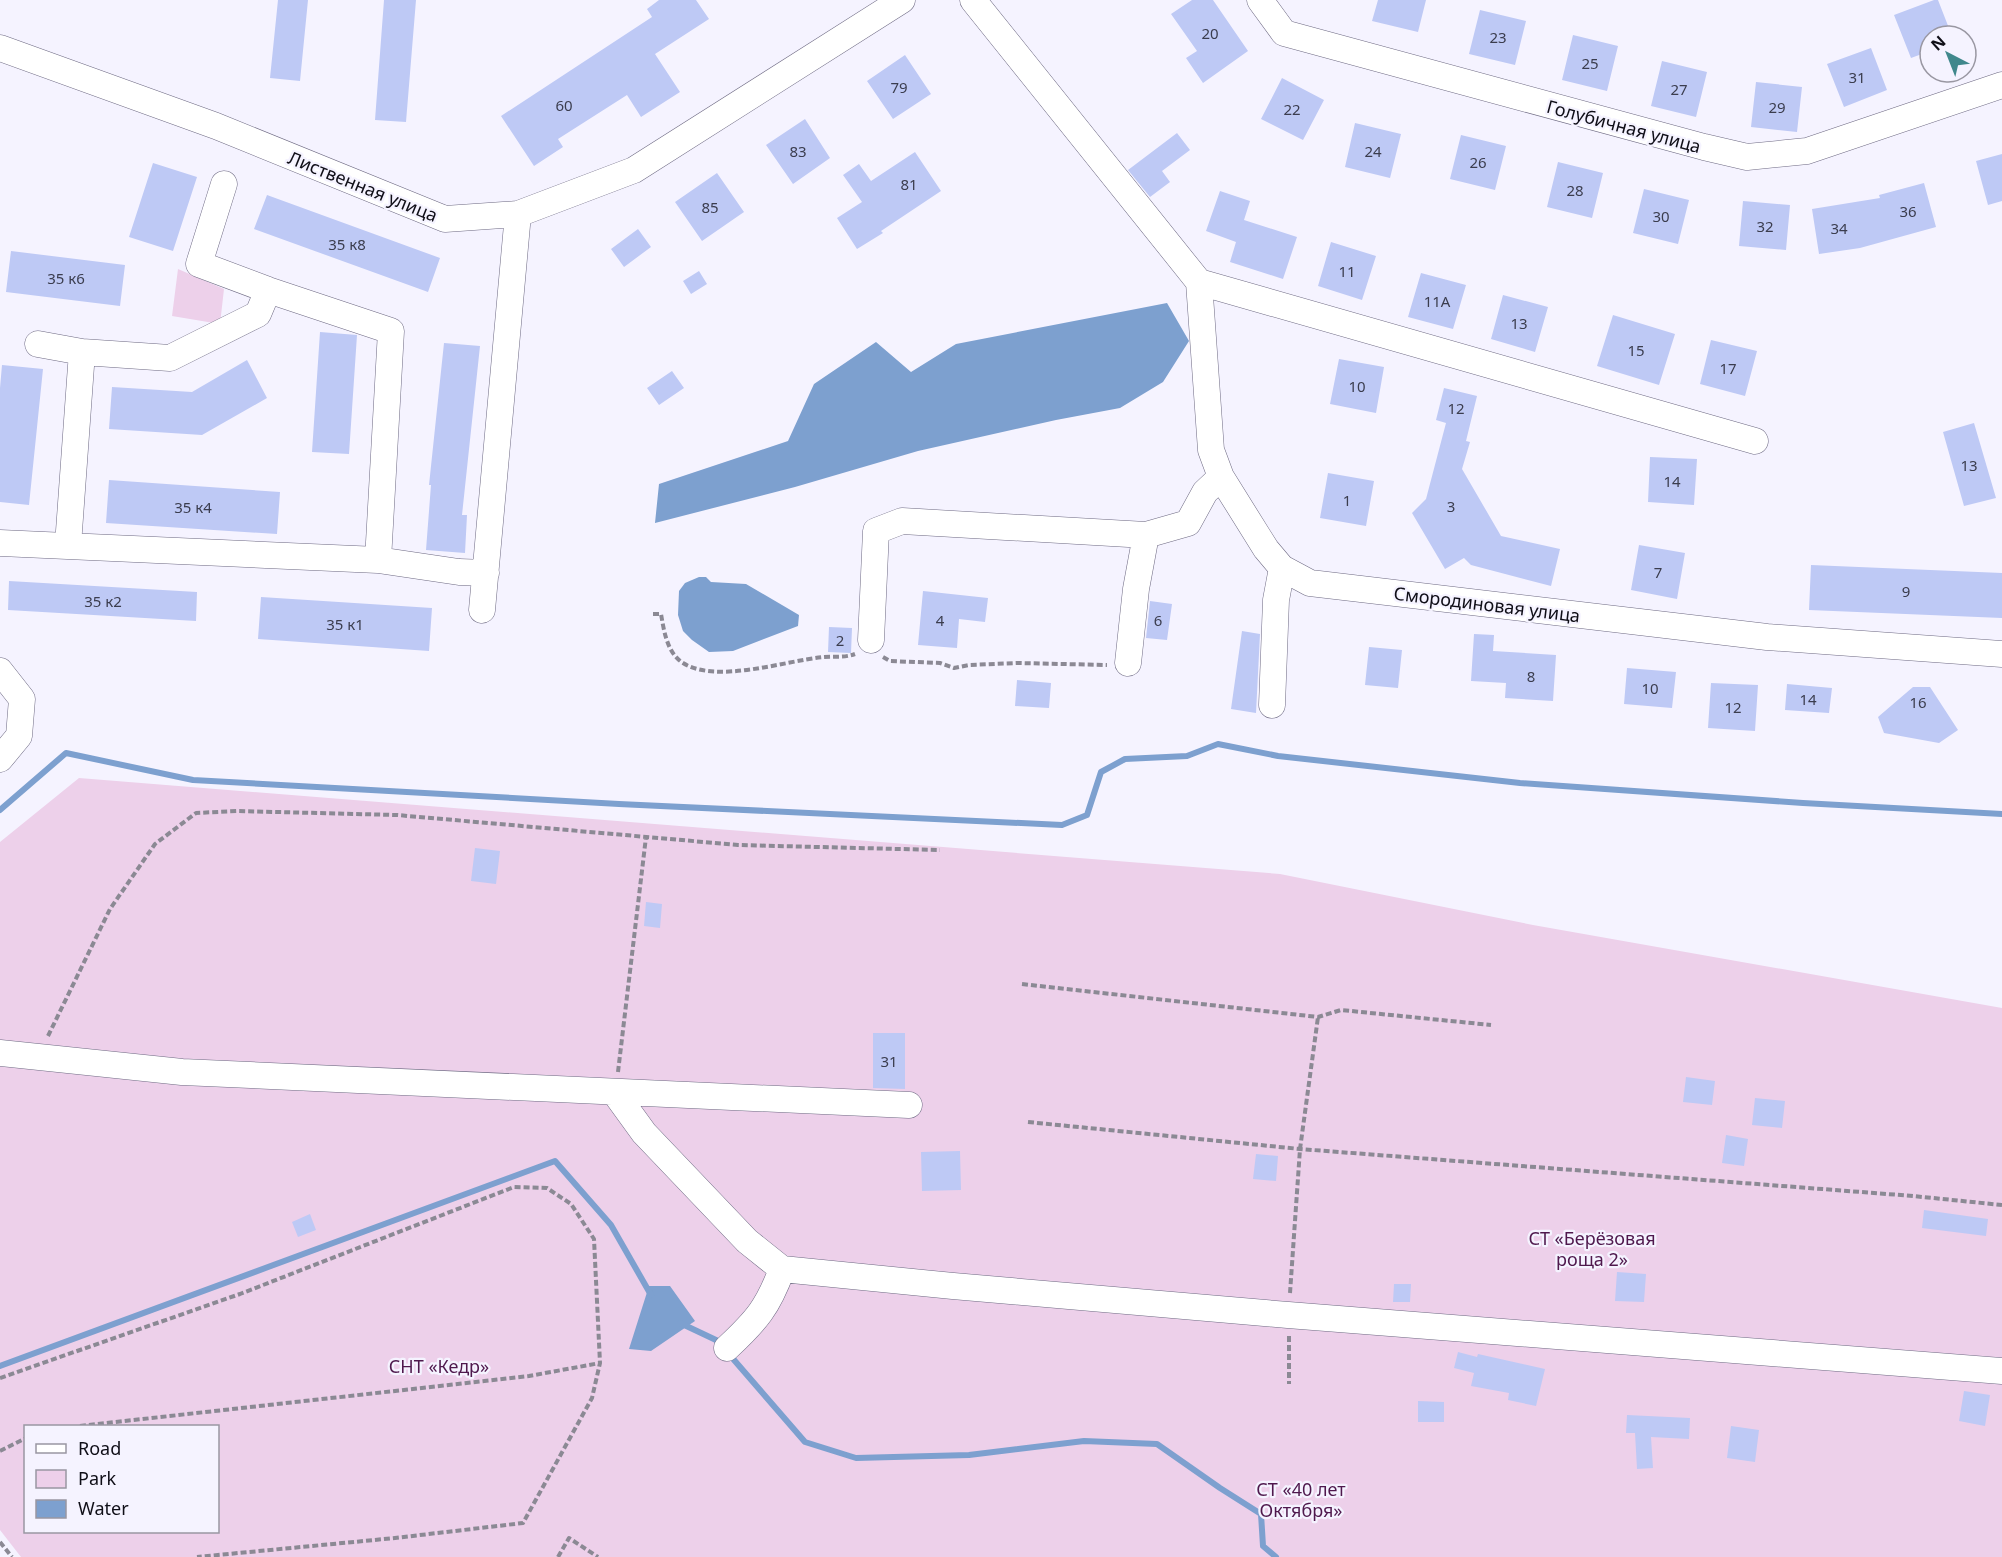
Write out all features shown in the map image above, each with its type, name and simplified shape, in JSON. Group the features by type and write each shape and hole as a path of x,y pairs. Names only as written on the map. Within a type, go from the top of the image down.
{"street":[{"name":"Лиственная улица","path":"0,48 216,126 445,219 518,214 634,170 902,0"},
{"path":"973,0 1199,282 1755,441"},
{"name":"Голубичная улица","path":"1260,0 1284,33 1747,158 1807,151 2002,85"},
{"path":"224,184 199,264 268,290 391,331 378,560"},
{"path":"482,610 518,214"},
{"name":"Смородиновая улица","path":"1199,282 1211,450 1221,477 1266,549 1282,568 1310,583 1767,637 2002,654"},
{"path":"38,344 82,352 170,358 258,314 268,290"},
{"path":"68,545 82,352"},
{"path":"871,640 876,531 902,521 1146,535 1188,523 1204,492 1221,477"},
{"path":"1128,663 1136,589 1146,535"},
{"path":"0,543 378,560 459,573 486,573"},
{"path":"1272,705 1276,600 1282,568"},
{"path":"0,671 22,699 19,736 0,759"},
{"path":"0,1053 182,1072 909,1105"},
{"path":"615,1093 644,1133 747,1241 782,1269 1288,1315 2002,1371"},
{"path":"727,1348 754,1323 772,1295 782,1269"}],"path":[{"path":"39,1056 110,909 155,844 196,813 397,815 738,845 940,850"},
{"path":"615,1093 646,837"},
{"path":"1022,984 1318,1017 1341,1010 1491,1025"},
{"path":"1289,1384 1288,1315 1300,1149 1318,1017"},
{"path":"1028,1122 1300,1149 1913,1196 2002,1205"},
{"path":"0,1378 240,1294 514,1187 547,1188 571,1204 594,1239 600,1363 592,1398 523,1523 197,1557"},
{"path":"89,1425 529,1376 600,1363"},
{"path":"0,1451 24,1439"},
{"path":"558,1557 569,1538 598,1557"},
{"path":"0,1542 12,1557"}],"green space":[{"path":"178,269 224,289 220,324 172,316"},
{"name":"СТ «Берёзовая роща 2»","path":"79,778 1280,874 1533,925 2002,1008 2002,1557 21,1557 0,1530 0,842"}],"water":[{"path":"1167,303 1189,341 1163,382 1120,408 918,451 795,487 655,523 659,484 788,441 814,384 876,342 911,372 956,344"},
{"path":"699,577 706,577 711,582 746,584 799,615 798,626 733,651 709,652 683,631 678,615 679,591 685,583"},
{"path":"649,1286 670,1286 695,1321 651,1351 629,1349"}],"building":[{"path":"278,0 308,0 300,81 270,78"},
{"path":"384,0 416,0 406,122 375,120"},
{"path":"659,0 696,0 709,19 655,54 680,92 641,117 627,95 558,139 563,147 534,166 501,116 652,17 647,9"},
{"path":"1192,0 1213,0 1248,51 1203,83 1186,58 1197,51 1171,14"},
{"path":"1378,0 1426,0 1418,32 1372,21"},
{"path":"1938,0 1947,24 1918,24 1918,55 1911,58 1894,15"},
{"path":"1480,10 1526,21 1515,65 1469,54"},
{"path":"1573,35 1618,46 1607,91 1562,80"},
{"path":"1871,48 1887,90 1844,107 1827,64"},
{"path":"905,55 931,94 893,119 867,81"},
{"path":"1662,61 1707,72 1696,117 1651,106"},
{"path":"1282,78 1324,100 1303,140 1261,119"},
{"path":"1756,82 1802,87 1797,132 1751,127"},
{"path":"805,119 830,158 793,184 766,145"},
{"path":"1355,123 1401,134 1390,178 1345,167"},
{"path":"1177,133 1190,150 1162,171 1170,182 1150,197 1128,170"},
{"path":"1461,135 1506,146 1495,190 1450,179"},
{"path":"915,152 941,191 857,249 837,218 862,202 843,175 859,164 871,181"},
{"path":"2002,154 2002,201 1988,205 1976,161"},
{"path":"1558,162 1603,173 1592,218 1547,207"},
{"path":"153,163 197,177 173,251 129,237"},
{"path":"717,173 744,212 702,241 675,202"},
{"path":"1924,183 1936,227 1860,248 1819,254 1812,209 1880,198 1879,195"},
{"path":"1644,189 1689,200 1678,244 1633,233"},
{"path":"1220,191 1250,201 1244,220 1297,237 1283,279 1230,262 1236,242 1206,231"},
{"path":"267,195 440,258 428,292 254,229"},
{"path":"1743,201 1790,205 1786,250 1739,246"},
{"path":"638,229 651,247 624,267 611,249"},
{"path":"1331,242 1376,256 1362,300 1318,286"},
{"path":"11,251 125,265 120,306 6,292"},
{"path":"699,271 707,284 691,294 683,281"},
{"path":"1421,273 1466,285 1453,329 1408,317"},
{"path":"1503,295 1548,307 1535,352 1491,339"},
{"path":"1613,315 1675,334 1659,385 1597,366"},
{"path":"320,332 357,335 349,454 312,452"},
{"path":"1711,340 1757,351 1745,396 1700,384"},
{"path":"444,343 480,346 462,515 467,515 465,553 426,550 431,485 429,485"},
{"path":"1339,359 1384,367 1376,413 1330,404"},
{"path":"247,360 267,398 202,435 109,429 112,387 192,392"},
{"path":"2,365 43,369 29,505 0,502"},
{"path":"672,371 684,388 659,405 647,388"},
{"path":"1444,388 1477,396 1466,441 1470,442 1462,469 1501,536 1560,549 1551,586 1471,565 1464,558 1445,569 1412,513 1426,499 1446,423 1436,420"},
{"path":"1974,423 1996,498 1964,506 1943,432"},
{"path":"1650,457 1697,459 1694,505 1648,502"},
{"path":"1328,473 1374,481 1366,526 1320,518"},
{"path":"109,480 280,492 277,534 106,523"},
{"path":"1639,545 1685,553 1677,599 1631,590"},
{"path":"1811,565 2002,573 2002,618 1809,610"},
{"path":"9,581 197,592 196,621 8,610"},
{"path":"923,591 988,598 985,622 959,619 957,648 918,645"},
{"path":"261,597 432,608 429,651 258,639"},
{"path":"1150,601 1172,604 1167,640 1146,638"},
{"path":"829,627 852,628 851,653 828,652"},
{"path":"1242,631 1260,634 1256,713 1231,709"},
{"path":"1474,634 1494,635 1493,651 1556,655 1553,701 1505,698 1506,683 1471,681"},
{"path":"1369,647 1402,650 1398,688 1365,685"},
{"path":"1627,668 1676,672 1672,708 1624,704"},
{"path":"1017,680 1051,683 1049,708 1015,706"},
{"path":"1711,683 1758,685 1755,731 1708,728"},
{"path":"1787,684 1832,688 1829,713 1785,710"},
{"path":"1913,687 1930,687 1958,730 1939,743 1884,733 1878,717"},
{"path":"475,848 500,851 496,884 471,881"},
{"path":"646,902 662,904 660,928 644,926"},
{"path":"873,1033 905,1033 905,1089 873,1088"},
{"path":"1686,1077 1715,1081 1712,1105 1683,1102"},
{"path":"1755,1098 1785,1101 1782,1128 1752,1125"},
{"path":"1726,1135 1748,1139 1744,1166 1722,1163"},
{"path":"960,1151 961,1190 922,1191 921,1152"},
{"path":"1256,1154 1278,1156 1276,1181 1253,1179"},
{"path":"1924,1210 1988,1219 1986,1236 1922,1228"},
{"path":"310,1214 316,1230 298,1237 292,1222"},
{"path":"1617,1272 1646,1274 1644,1302 1615,1301"},
{"path":"1394,1284 1411,1284 1410,1302 1393,1302"},
{"path":"1458,1352 1477,1357 1478,1354 1545,1369 1536,1406 1508,1400 1509,1393 1471,1386 1474,1373 1454,1368"},
{"path":"1964,1391 1990,1395 1985,1426 1959,1421"},
{"path":"1418,1401 1444,1402 1444,1422 1418,1422"},
{"path":"1627,1415 1690,1418 1689,1439 1651,1437 1653,1468 1637,1469 1635,1433 1626,1433"},
{"path":"1731,1426 1759,1430 1755,1462 1727,1458"}],"waterway":[{"path":"0,810 66,753 193,780 619,804 1062,825 1087,815 1101,772 1125,759 1187,756 1218,744 1278,756 1520,783 2002,814"},
{"path":"0,1366 555,1161 611,1225 651,1295"},
{"path":"680,1323 716,1340 721,1346"},
{"path":"728,1353 805,1442 856,1458 969,1455 1084,1441 1157,1444 1261,1514 1263,1546 1276,1557"}],"park label":[{"name":"СНТ «Кедр»","path":"439,1366"},
{"name":"СТ «40 лет Октября»","path":"1301,1499"}]}
